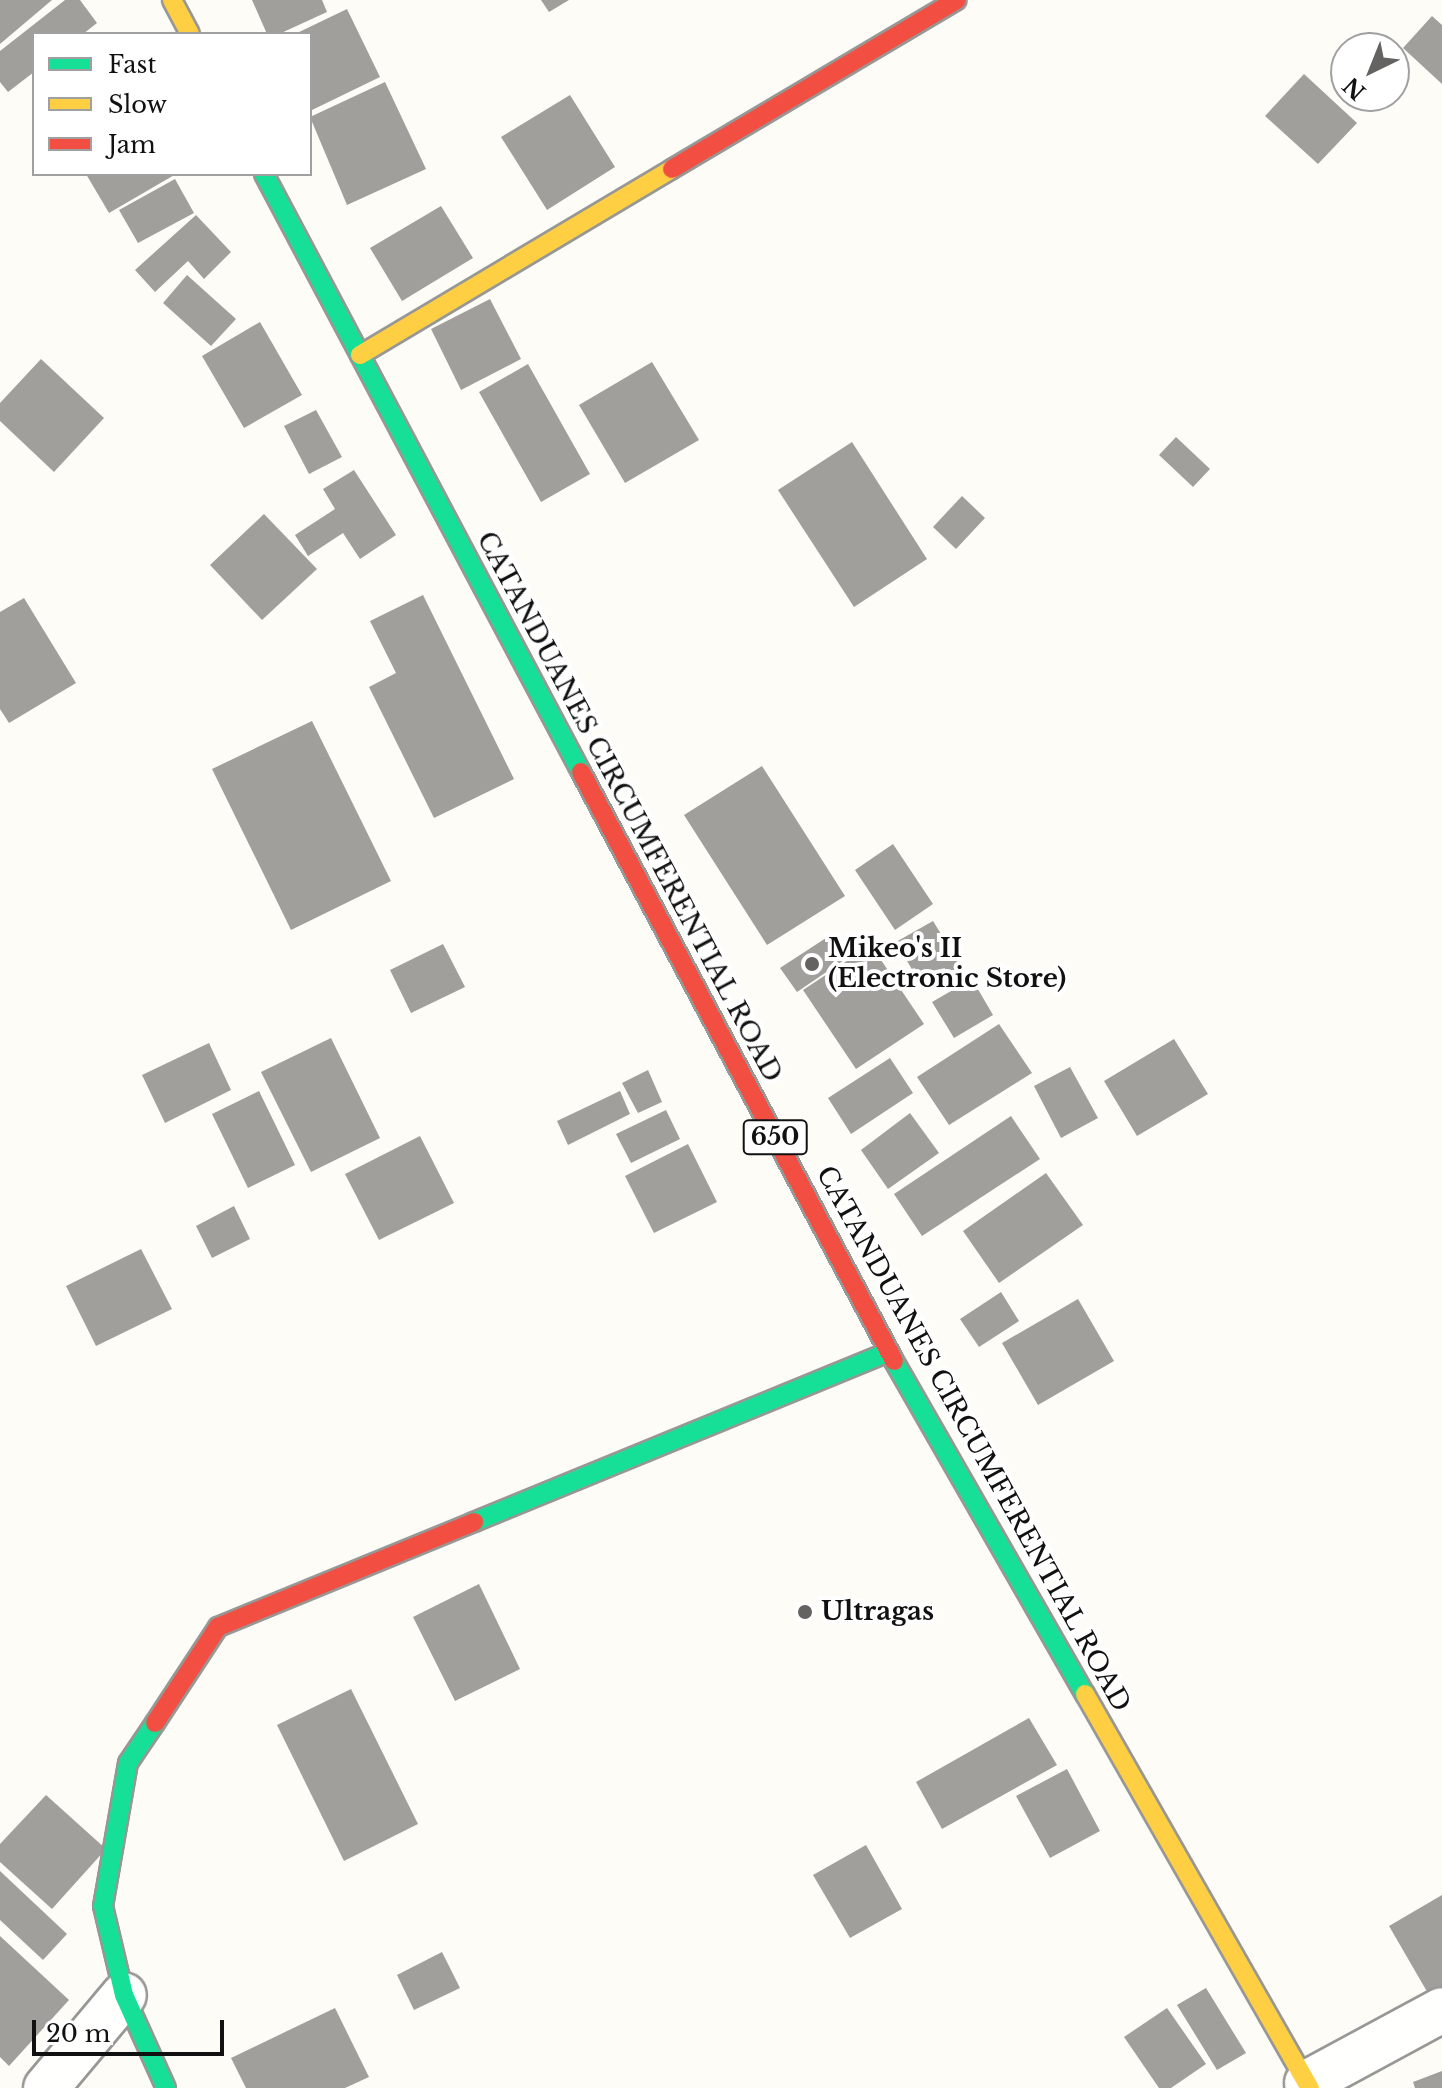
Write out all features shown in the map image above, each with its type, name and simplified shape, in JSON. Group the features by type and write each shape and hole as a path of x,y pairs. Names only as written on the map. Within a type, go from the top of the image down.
{"main road":[{"path":"172,0 189,32"},
{"path":"360,355 957,0"},
{"name":"CATANDUANES CIRCUMFERENTIAL ROAD","path":"265,176 889,1352 1308,2086"},
{"path":"166,2088 124,1995 103,1906 128,1763 218,1627 889,1352"}],"street":[{"path":"46,2088 124,1995"},
{"path":"1308,2086 1442,2010"}],"building":[{"path":"0,0 52,0 0,44"},
{"path":"65,0 80,0 97,23 86,32 32,32 32,74 8,92 0,82 0,51"},
{"path":"252,0 322,0 327,12 283,32 266,32"},
{"path":"541,0 569,0 549,12"},
{"path":"347,9 380,77 312,110 312,32 299,32"},
{"path":"1432,16 1442,25 1442,84 1410,54 1410,40"},
{"path":"1304,74 1330,98 1330,112 1345,112 1357,123 1318,164 1265,116"},
{"path":"385,82 426,169 347,205 312,116"},
{"path":"570,95 615,167 547,210 501,137"},
{"path":"87,176 173,176 109,213"},
{"path":"175,179 194,213 138,243 119,210"},
{"path":"441,206 473,258 402,301 370,248"},
{"path":"196,215 231,252 204,279 188,261 155,292 135,270"},
{"path":"187,275 236,319 211,346 163,303"},
{"path":"490,299 521,359 461,390 431,329"},
{"path":"260,322 302,395 244,428 202,356"},
{"path":"41,359 104,418 54,472 0,421 0,403"},
{"path":"652,362 699,440 625,483 579,405"},
{"path":"528,364 590,474 541,502 479,392"},
{"path":"316,410 342,457 309,474 284,426"},
{"path":"1176,437 1210,469 1193,487 1159,455"},
{"path":"852,442 927,559 854,607 778,490"},
{"path":"354,470 396,535 360,559 343,533 308,556 295,535 335,509 323,489"},
{"path":"962,496 985,518 956,549 933,527"},
{"path":"264,514 317,569 262,620 210,565"},
{"path":"423,595 514,779 434,818 369,687 396,673 370,621"},
{"path":"24,598 76,683 9,723 0,709 0,612"},
{"path":"312,721 391,881 291,930 212,769"},
{"path":"762,766 845,896 767,945 684,815"},
{"path":"893,844 933,904 895,930 855,870"},
{"path":"933,921 962,968 924,990 896,942"},
{"name":"Mikeo's II (Electronic Store)","path":"829,936 844,960 797,992 780,968"},
{"path":"443,944 465,987 411,1013 390,970"},
{"path":"871,945 924,1024 856,1069 803,990"},
{"path":"972,979 993,1015 954,1038 932,1002"},
{"path":"999,1024 1032,1073 949,1125 917,1077"},
{"path":"331,1038 380,1138 311,1172 261,1072"},
{"path":"1174,1039 1208,1094 1137,1136 1104,1081"},
{"path":"209,1043 231,1090 165,1123 142,1075"},
{"path":"890,1058 913,1093 851,1134 828,1098"},
{"path":"1070,1067 1098,1118 1061,1138 1034,1086"},
{"path":"648,1070 662,1102 638,1113 622,1083"},
{"path":"259,1091 295,1165 248,1188 212,1114"},
{"path":"620,1091 630,1114 568,1145 557,1121"},
{"path":"666,1110 680,1139 631,1163 616,1134"},
{"path":"910,1113 939,1153 888,1189 861,1150"},
{"path":"1011,1116 1040,1159 922,1236 894,1194"},
{"path":"420,1136 454,1203 379,1240 345,1174"},
{"path":"688,1144 717,1202 654,1233 625,1176"},
{"path":"1046,1173 1083,1225 999,1283 963,1231"},
{"path":"234,1206 250,1239 212,1258 196,1226"},
{"path":"141,1249 172,1309 96,1346 66,1286"},
{"path":"1001,1292 1019,1321 979,1347 960,1319"},
{"path":"1078,1299 1114,1361 1038,1405 1002,1343"},
{"path":"479,1584 520,1669 455,1701 413,1617"},
{"path":"351,1689 418,1824 344,1861 277,1725"},
{"path":"1029,1718 1057,1765 942,1829 916,1782"},
{"path":"1067,1769 1100,1831 1050,1858 1016,1796"},
{"path":"46,1795 106,1849 52,1909 0,1862 0,1844"},
{"path":"866,1845 902,1909 850,1938 813,1875"},
{"path":"0,1871 67,1934 43,1960 0,1920"},
{"path":"1442,1895 1442,1988 1429,1995 1389,1926"},
{"path":"0,1936 69,2000 9,2066 0,2057"},
{"path":"442,1952 460,1988 414,2010 397,1975"},
{"path":"1206,1988 1246,2053 1217,2070 1177,2005"},
{"path":"335,2008 369,2077 345,2088 246,2088 231,2058"},
{"path":"1167,2008 1206,2064 1171,2088 1159,2088 1124,2037"},
{"path":"1442,2071 1442,2088 1415,2088 1413,2082"}],"traffic: fast":[{"path":"265,176 581,772"},
{"path":"474,1522 889,1352"},
{"path":"894,1361 1085,1694"},
{"path":"155,1723 128,1763 103,1906 124,1995 166,2088"}],"traffic: slow":[{"path":"172,0 189,32"},
{"path":"360,355 672,169"},
{"path":"1085,1694 1310,2088"}],"traffic: jam":[{"path":"672,169 957,0"},
{"path":"581,772 894,1361"},
{"path":"155,1723 218,1627 474,1522"}],"place":[{"name":"Mikeo's II (Electronic Store)","path":"812,964"},
{"name":"Ultragas","path":"805,1612"}]}
